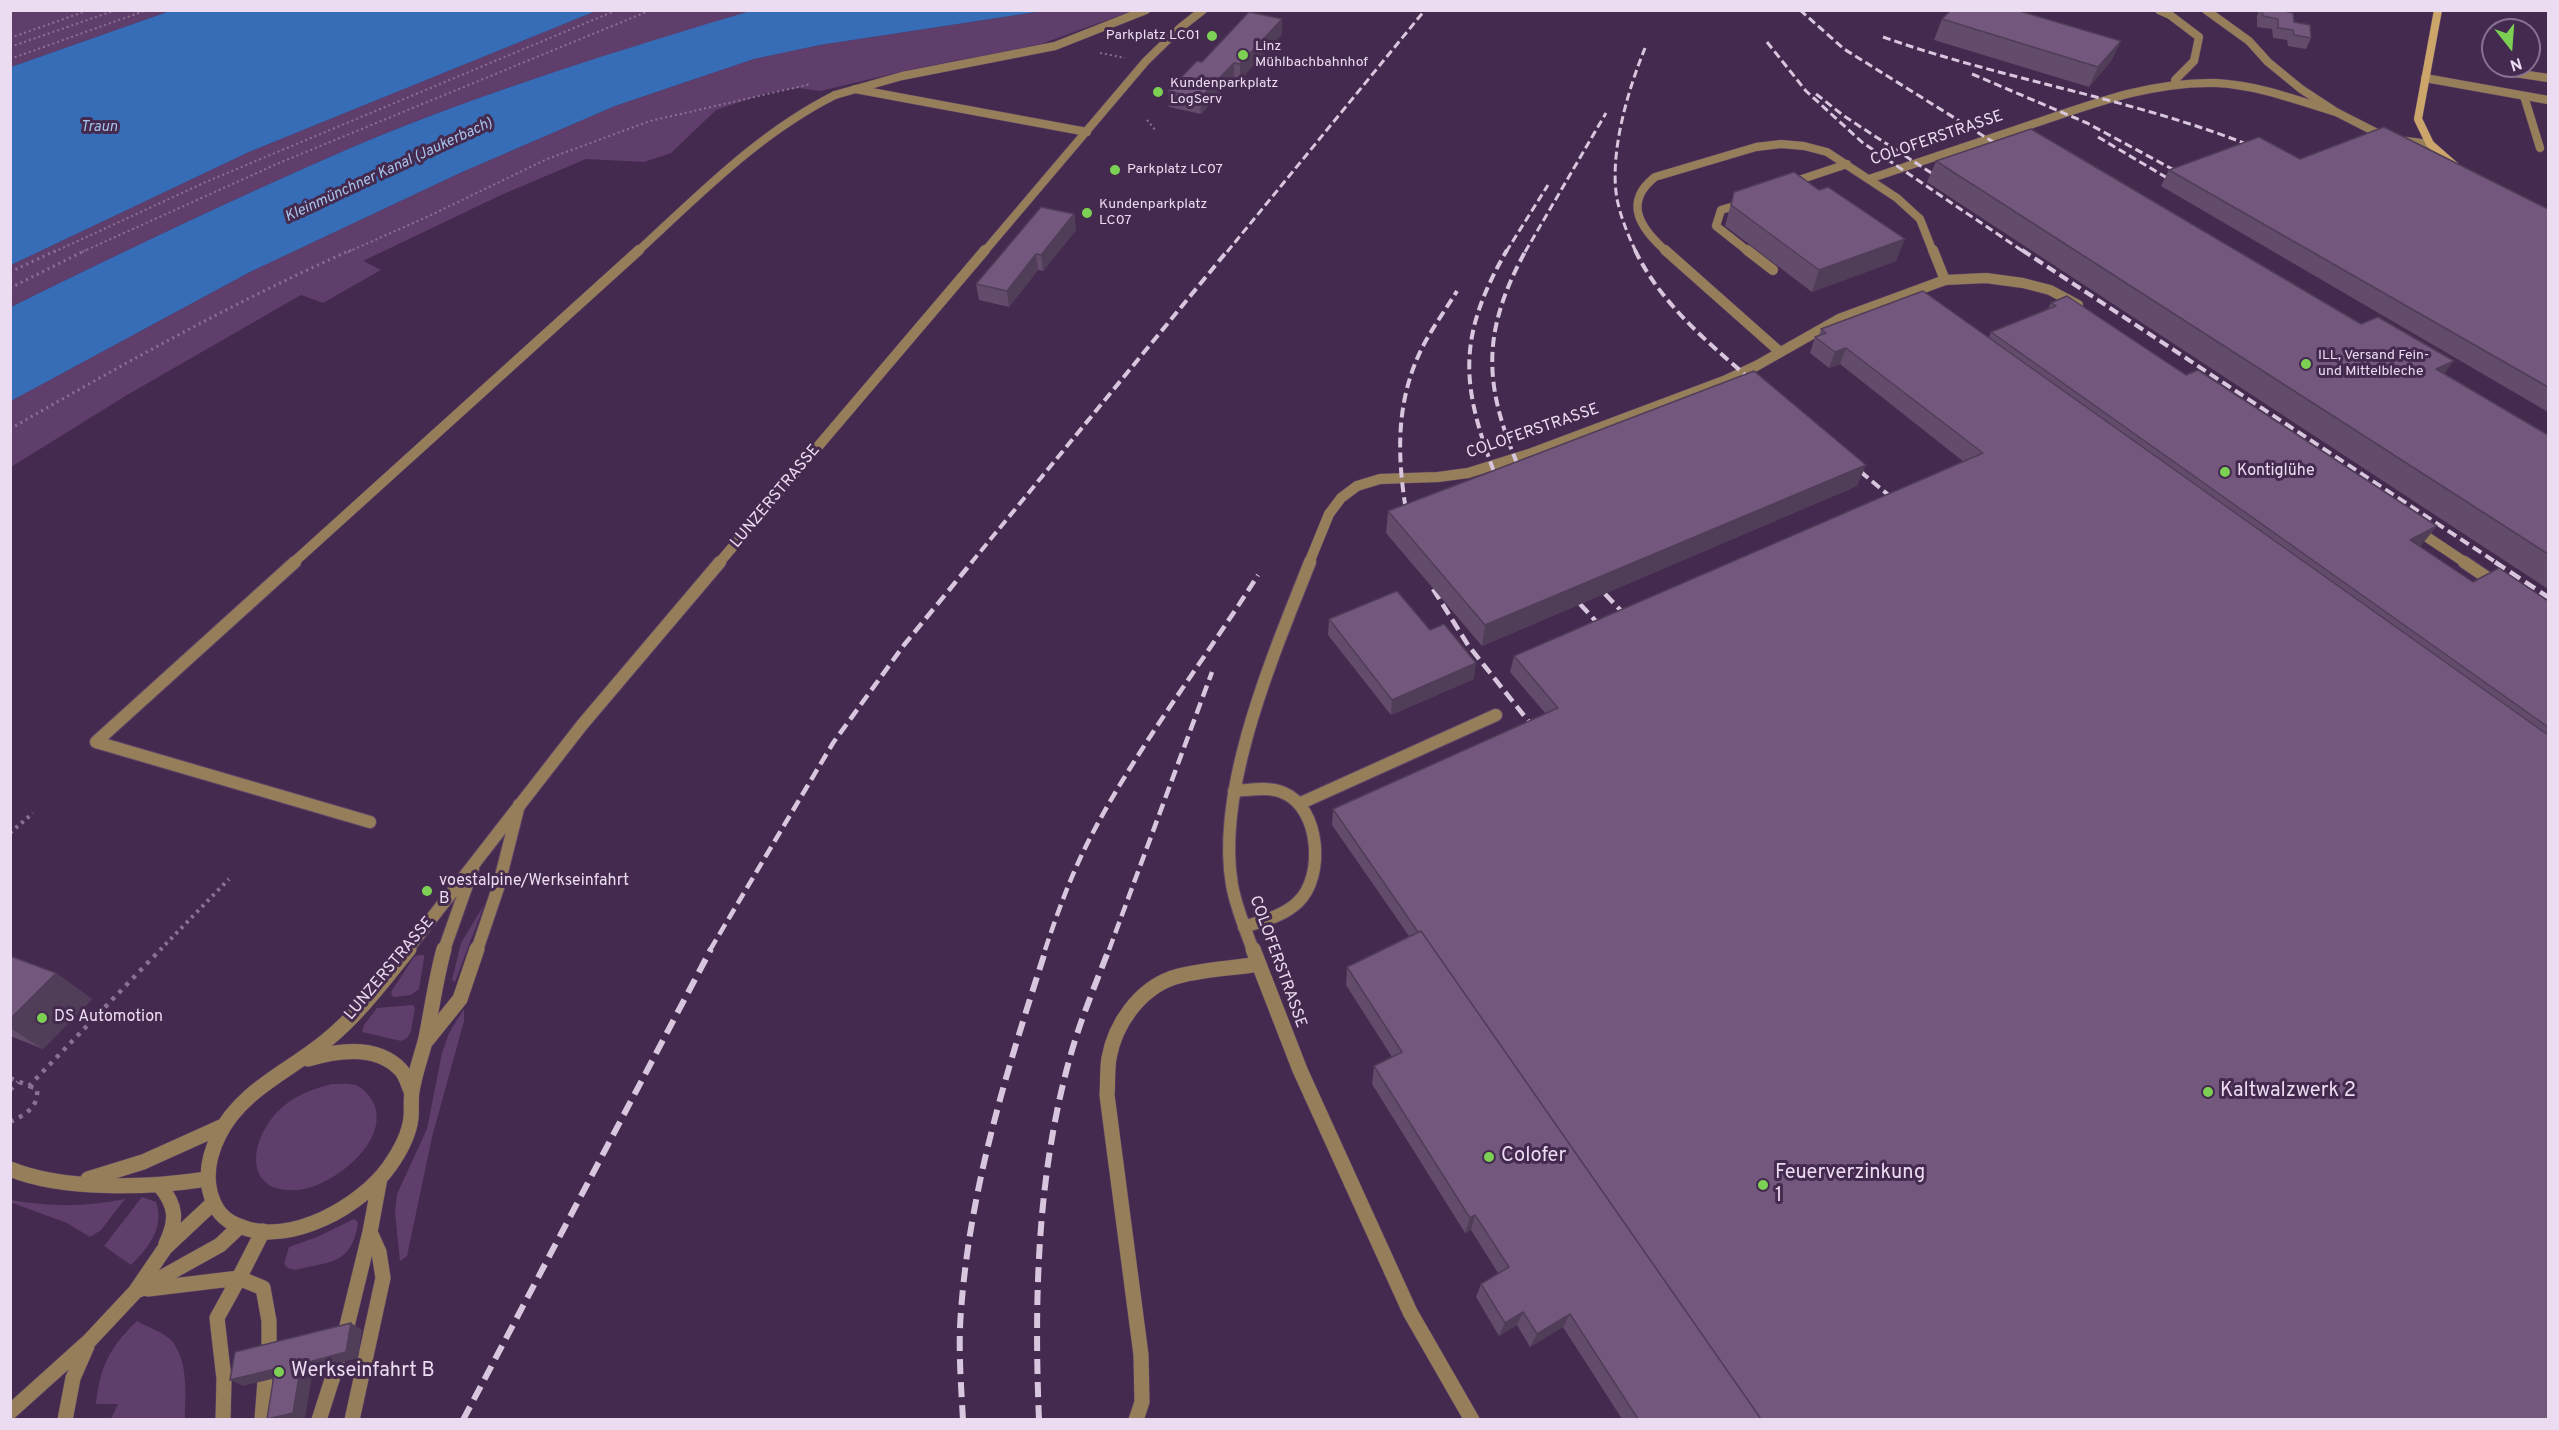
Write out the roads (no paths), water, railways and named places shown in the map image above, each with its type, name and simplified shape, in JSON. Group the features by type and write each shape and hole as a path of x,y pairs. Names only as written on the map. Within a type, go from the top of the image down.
{"street":[{"path":"370,822 96,742 704,191 760,142 798,114 852,89 929,70 1055,46 1146,10"},
{"name":"LUNZERSTRASSE","path":"213,1203 207,1179 211,1153 223,1126 255,1089 332,1037 370,995 474,868 520,803 582,725 1154,53 1203,10"},
{"path":"2159,10 2170,15 2199,37 2194,61 2175,80 2177,84"},
{"path":"2206,10 2249,41 2268,62 2301,89 2336,112 2389,139 2430,144"},
{"path":"2438,10 2418,119 2430,144 2443,157 2467,173"},
{"path":"2425,78 2548,100"},
{"name":"COLOFERSTRASSE","path":"1869,179 2110,98 2143,89 2177,84 2202,83 2251,87 2336,112"},
{"path":"852,89 1087,132"},
{"path":"2524,96 2540,148"},
{"path":"2020,128 2031,134"},
{"path":"1780,352 1658,244 1645,228 1637,211 1636,198 1641,186 1655,177 1756,147 1781,144 1804,146 1827,152 1869,179"},
{"path":"1782,188 1788,183 1847,164"},
{"name":"COLOFERSTRASSE","path":"1472,1419 1410,1312 1300,1070 1244,927 1232,874 1230,842 1234,790 1248,733 1280,638 1329,514 1341,498 1358,486 1380,479 1438,477 1468,473 1499,464 1724,381 1839,319 1945,280 1920,219 1897,198 1869,179"},
{"path":"1754,200 1721,210 1716,226 1773,270"},
{"path":"1945,280 1986,278 2023,283 2067,298 2087,311"},
{"path":"2401,520 2509,592"},
{"path":"1301,803 1496,715"},
{"path":"1234,790 1284,793 1301,803 1312,829 1314,865 1304,896 1277,916 1244,927"},
{"path":"424,1043 460,999 498,888 520,803"},
{"name":"LUNZERSTRASSE","path":"411,1091 424,1043 441,958 474,868"},
{"path":"1136,1419 1142,1402 1142,1355 1107,1095 1110,1054 1123,1022 1136,1002 1157,986 1172,978 1258,964"},
{"name":"LUNZERSTRASSE","path":"239,1227 262,1231 286,1230 312,1224 328,1216 360,1197 380,1178 397,1156 408,1133 413,1111 411,1091 402,1071 383,1057 358,1050 329,1052 298,1062"},
{"name":"LUNZERSTRASSE","path":"80,1182 143,1161 223,1126"},
{"name":"LUNZERSTRASSE","path":"10,1169 52,1182 160,1186 207,1179"},
{"path":"345,1334 370,1232 380,1178"},
{"path":"10,1412 90,1340 135,1292 165,1248 172,1232 175,1207 172,1198 160,1186"},
{"path":"135,1292 220,1245 239,1227 224,1217 213,1203 165,1248"},
{"path":"223,1419 224,1379 217,1318 262,1231"},
{"path":"352,1419 383,1278 379,1252 370,1232"},
{"path":"135,1292 171,1285 239,1278 263,1288 269,1321 269,1353"},
{"path":"65,1419 73,1378 90,1340"},
{"path":"319,1419 337,1364"},
{"path":"262,1419 265,1381"}],"water":[{"name":"Kleinmünchner Kanal (Jaukerbach)","path":"754,10 1043,11 820,45 754,59 615,106 460,173 250,272 11,401 11,307 225,204 404,126 552,73"},
{"name":"Traun","path":"170,11 596,11 249,152 11,265 11,67"}],"railway":[{"path":"1227,252 1425,10"},
{"path":"1800,10 1844,49 2006,150"},
{"path":"1883,37 1977,66 2119,103 2259,149"},
{"path":"1767,42 1806,91 1863,143 2024,252"},
{"path":"1636,251 1621,213 1615,181 1622,122 1632,83 1645,48"},
{"path":"1972,74 2087,123 2187,177"},
{"path":"1816,94 1844,116 1939,178"},
{"path":"1525,252 1606,113"},
{"path":"2098,137 2174,182"},
{"path":"1506,252 1548,185"},
{"path":"971,563 1228,250"},
{"path":"1499,485 1477,421 1471,393 1469,366 1471,339 1478,312 1507,250"},
{"path":"2022,250 2497,563"},
{"path":"1636,251 1646,270 1673,307 1705,340 1757,385"},
{"path":"1523,477 1500,416 1494,389 1492,363 1494,336 1500,309 1525,252"},
{"path":"1408,522 1400,455 1400,432 1407,389 1423,346 1457,291"},
{"path":"1849,462 1898,503"},
{"path":"710,950 833,743 904,645 972,562"},
{"path":"2495,562 2548,597"},
{"path":"1045,950 1075,870 1106,809 1147,741 1258,575"},
{"path":"1433,589 1468,645 1537,732"},
{"path":"1605,594 1630,620"},
{"path":"1580,604 1605,631"},
{"path":"1109,950 1212,672"},
{"path":"463,1420 711,949"},
{"path":"963,1420 960,1325 973,1218 1005,1082 1046,949"},
{"path":"1039,1420 1038,1284 1040,1239 1050,1149 1058,1105 1073,1047 1109,949"}],"place":[{"name":"Parkplatz LC01","path":"1212,36"},
{"name":"Linz Mühlbachbahnhof","path":"1243,55"},
{"name":"Kundenparkplatz LogServ","path":"1158,92"},
{"name":"Parkplatz LC07","path":"1115,170"},
{"name":"Kundenparkplatz LC07","path":"1087,213"},
{"name":"ILL, Versand Fein- und Mittelbleche","path":"2306,364"},
{"name":"Kontiglühe","path":"2225,472"},
{"name":"voestalpine/Werkseinfahrt B","path":"427,891"},
{"name":"DS Automotion","path":"42,1018"},
{"name":"Kaltwalzwerk 2","path":"2208,1092"},
{"name":"Colofer","path":"1489,1157"},
{"name":"Feuerverzinkung 1","path":"1763,1185"},
{"name":"Werkseinfahrt B","path":"279,1372"}]}
